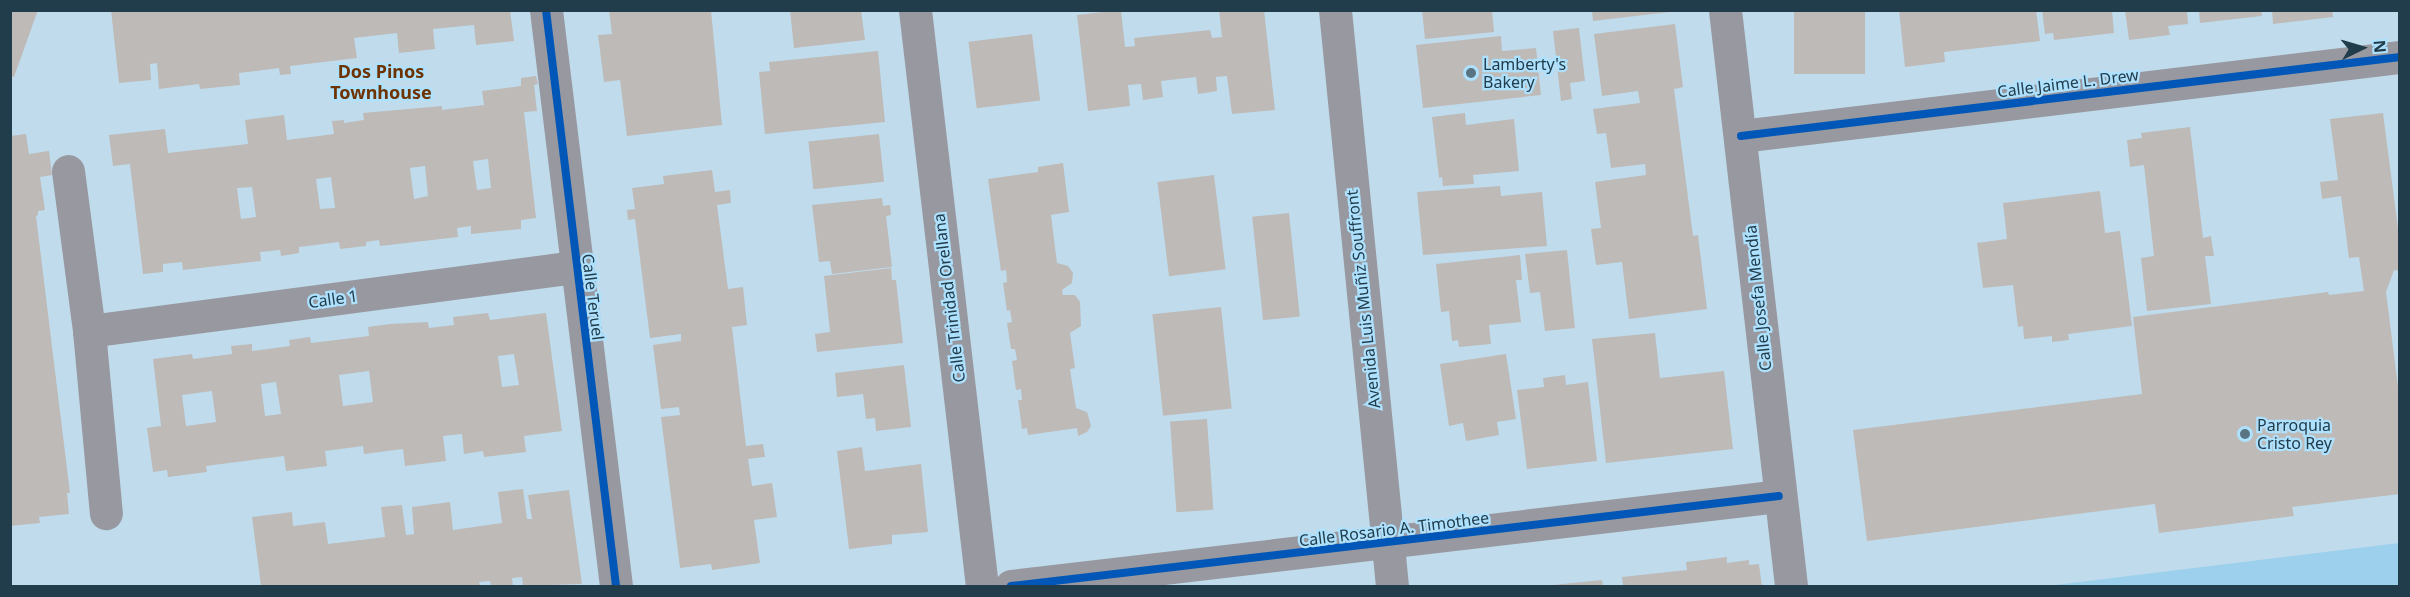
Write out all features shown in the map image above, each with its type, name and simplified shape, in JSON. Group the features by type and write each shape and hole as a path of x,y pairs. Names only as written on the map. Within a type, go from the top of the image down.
{"street":[{"name":"Calle Teruel","path":"546,10 616,586"},
{"name":"Calle Trinidad Orellana","path":"915,10 982,586"},
{"name":"Avenida Luis Muñiz Souffront","path":"1335,10 1392,586"},
{"name":"Calle Josefa Mendía","path":"1725,10 1791,586"},
{"name":"Calle Jaime L. Drew","path":"1741,136 2400,57"},
{"path":"68,171 89,331 106,513"},
{"name":"Calle 1","path":"89,331 576,267"},
{"name":"Calle Rosario A. Timothee","path":"1011,586 1779,496"}],"shaded area":[{"path":"2399,543 2399,586 2055,586 2055,585"}],"building":[{"path":"10,10 38,10 14,77 10,76"},
{"path":"111,10 510,10 514,41 476,45 474,25 433,29 435,49 399,53 397,33 354,38 357,58 290,66 291,74 280,75 279,68 239,73 240,85 200,89 199,84 159,89 157,63 150,64 151,80 119,83"},
{"path":"609,10 711,10 722,125 627,136 620,80 604,82 598,35 612,34"},
{"path":"790,10 861,10 865,40 794,48"},
{"path":"1121,10 1125,47 1135,46 1134,38 1210,30 1212,38 1222,37 1219,10 1264,10 1275,110 1232,114 1227,76 1216,77 1217,91 1198,94 1196,77 1161,81 1163,97 1143,100 1141,84 1128,85 1130,106 1088,111 1077,15"},
{"path":"1422,10 1492,10 1494,32 1425,39"},
{"path":"1592,10 1669,10 1670,12 1593,21"},
{"path":"1794,10 1865,10 1865,74 1794,74"},
{"path":"1899,10 2036,10 2040,41 1944,52 1945,62 1905,67"},
{"path":"2042,10 2112,10 2114,33 2054,40 2053,33 2045,34"},
{"path":"2125,10 2187,10 2188,24 2168,26 2170,35 2129,40"},
{"path":"2199,10 2261,10 2262,16 2200,23"},
{"path":"2272,10 2332,10 2333,17 2273,24"},
{"path":"1675,24 1683,87 1674,89 1693,236 1698,235 1707,309 1629,319 1622,262 1596,265 1591,229 1601,228 1595,182 1646,175 1645,164 1611,168 1606,133 1597,134 1593,109 1640,103 1638,91 1602,96 1594,34"},
{"path":"1579,28 1585,81 1570,83 1572,99 1561,101 1553,31"},
{"path":"1032,34 1040,101 977,108 968,42"},
{"path":"1501,36 1502,51 1536,48 1541,95 1423,108 1416,45"},
{"path":"878,51 885,122 765,134 759,72 770,71 769,62"},
{"path":"536,76 538,84 534,85 537,111 524,112 536,218 521,220 521,229 471,234 471,226 457,228 458,237 380,246 379,240 366,242 366,246 340,249 339,242 299,247 299,253 281,256 280,250 260,252 261,261 183,270 182,262 163,264 163,272 143,274 130,164 113,166 109,135 165,129 168,153 248,144 245,120 284,115 287,140 334,134 332,121 344,120 344,123 364,120 363,113 442,106 442,110 484,105 482,91 521,86 521,78","holes":["488,159 491,188 477,190 473,161","425,166 428,196 414,199 410,168","331,177 335,208 320,209 316,179","252,187 256,217 241,219 237,188"]},
{"path":"1465,113 1466,125 1514,119 1519,171 1473,175 1474,184 1443,186 1442,177 1439,178 1432,117"},
{"path":"2383,113 2400,244 2400,271 2394,270 2386,292 2400,402 2400,494 2292,507 2294,516 2159,533 2155,504 1867,541 1853,430 2142,394 2133,317 2328,292 2329,295 2364,291 2359,257 2349,258 2341,196 2322,199 2320,182 2338,180 2330,119"},
{"path":"2190,127 2203,238 2211,236 2214,256 2205,256 2211,304 2147,311 2141,258 2154,256 2144,165 2130,167 2127,140 2142,138 2141,133"},
{"path":"26,134 29,154 49,151 52,175 40,177 45,210 38,211 36,216 70,493 67,493 69,514 39,517 40,523 10,526 10,136"},
{"path":"879,134 884,182 813,189 808,141"},
{"path":"1063,163 1069,212 1051,215 1057,263 1068,266 1073,273 1072,283 1062,290 1063,295 1075,295 1080,302 1081,326 1070,333 1075,368 1070,369 1076,408 1087,412 1091,426 1087,432 1078,436 1077,428 1028,435 1027,428 1022,429 1018,400 1022,400 1021,389 1016,390 1012,361 1017,360 1015,349 1011,349 1007,323 1012,322 1010,310 1007,311 1003,283 1007,282 1006,270 1001,271 988,179 1038,172 1038,167"},
{"path":"712,170 715,192 730,190 731,203 717,205 728,289 743,287 747,325 732,327 746,446 763,444 765,457 748,459 752,486 772,483 777,517 754,520 760,563 712,570 711,564 680,568 661,417 680,415 679,407 661,409 653,345 681,341 681,334 650,338 635,219 628,220 627,210 635,209 632,188 664,184 663,176"},
{"path":"1214,175 1226,269 1169,276 1157,182"},
{"path":"1500,186 1501,196 1542,192 1547,246 1423,255 1417,192"},
{"path":"2100,191 2105,233 2120,231 2132,326 2068,334 2069,340 2052,342 2052,336 2024,339 2023,326 2018,327 2013,285 1983,288 1977,243 2007,239 2003,203"},
{"path":"882,198 883,206 890,205 891,215 886,216 892,267 832,274 830,261 819,262 812,205"},
{"path":"1289,213 1300,316 1263,320 1252,217"},
{"path":"1567,250 1575,328 1545,331 1540,292 1530,293 1525,254"},
{"path":"1520,255 1522,280 1516,280 1521,322 1489,325 1491,344 1459,347 1458,340 1452,341 1449,311 1441,312 1436,264"},
{"path":"891,268 892,280 896,280 903,343 817,352 815,334 830,332 824,276"},
{"path":"1221,307 1232,408 1163,416 1152,314"},
{"path":"488,313 490,320 546,313 562,431 524,436 526,452 484,457 483,451 464,454 462,434 443,436 446,461 405,466 403,449 364,454 363,446 325,451 327,466 286,471 284,456 206,466 207,472 168,477 167,470 153,472 147,428 161,426 153,359 192,354 193,359 232,354 231,346 252,344 252,351 290,346 289,340 310,337 311,343 369,336 368,327 390,324 428,322 429,328 454,325 453,317","holes":["514,354 519,385 502,387 498,356","369,371 373,402 343,406 339,375","276,382 281,414 265,416 261,384","212,391 216,422 186,426 182,395"]},
{"path":"1655,333 1660,378 1724,371 1733,449 1606,463 1592,339"},
{"path":"1506,354 1516,419 1497,422 1499,435 1466,441 1463,423 1449,426 1440,364"},
{"path":"904,365 911,427 876,431 875,418 866,419 863,394 837,397 835,373"},
{"path":"1565,375 1566,385 1588,382 1597,461 1527,469 1517,390 1544,387 1543,378"},
{"path":"1207,419 1213,510 1176,512 1170,422"},
{"path":"862,447 865,471 921,464 928,532 892,535 892,544 849,549 837,451"},
{"path":"523,489 527,519 532,519 528,495 569,490 582,584 523,586 522,577 512,578 513,586 491,586 490,581 479,582 480,586 261,586 252,517 292,512 293,526 325,522 328,544 385,537 381,507 402,505 406,535 414,534 412,507 450,502 453,530 502,523 498,492"},
{"path":"1727,557 1727,563 1749,560 1749,565 1759,564 1762,586 1623,586 1622,577 1687,570 1686,562"},
{"path":"1602,580 1603,586 1553,586 1553,585"}],"cycle path":[{"path":"546,10 616,586"},
{"path":"1741,136 2400,57"},
{"path":"1011,586 1779,496"}],"place":[{"name":"Lamberty's Bakery","path":"1471,73"},
{"name":"Parroquia Cristo Rey","path":"2245,434"}],"district":[{"name":"Dos Pinos Townhouse","path":"381,82"}]}
